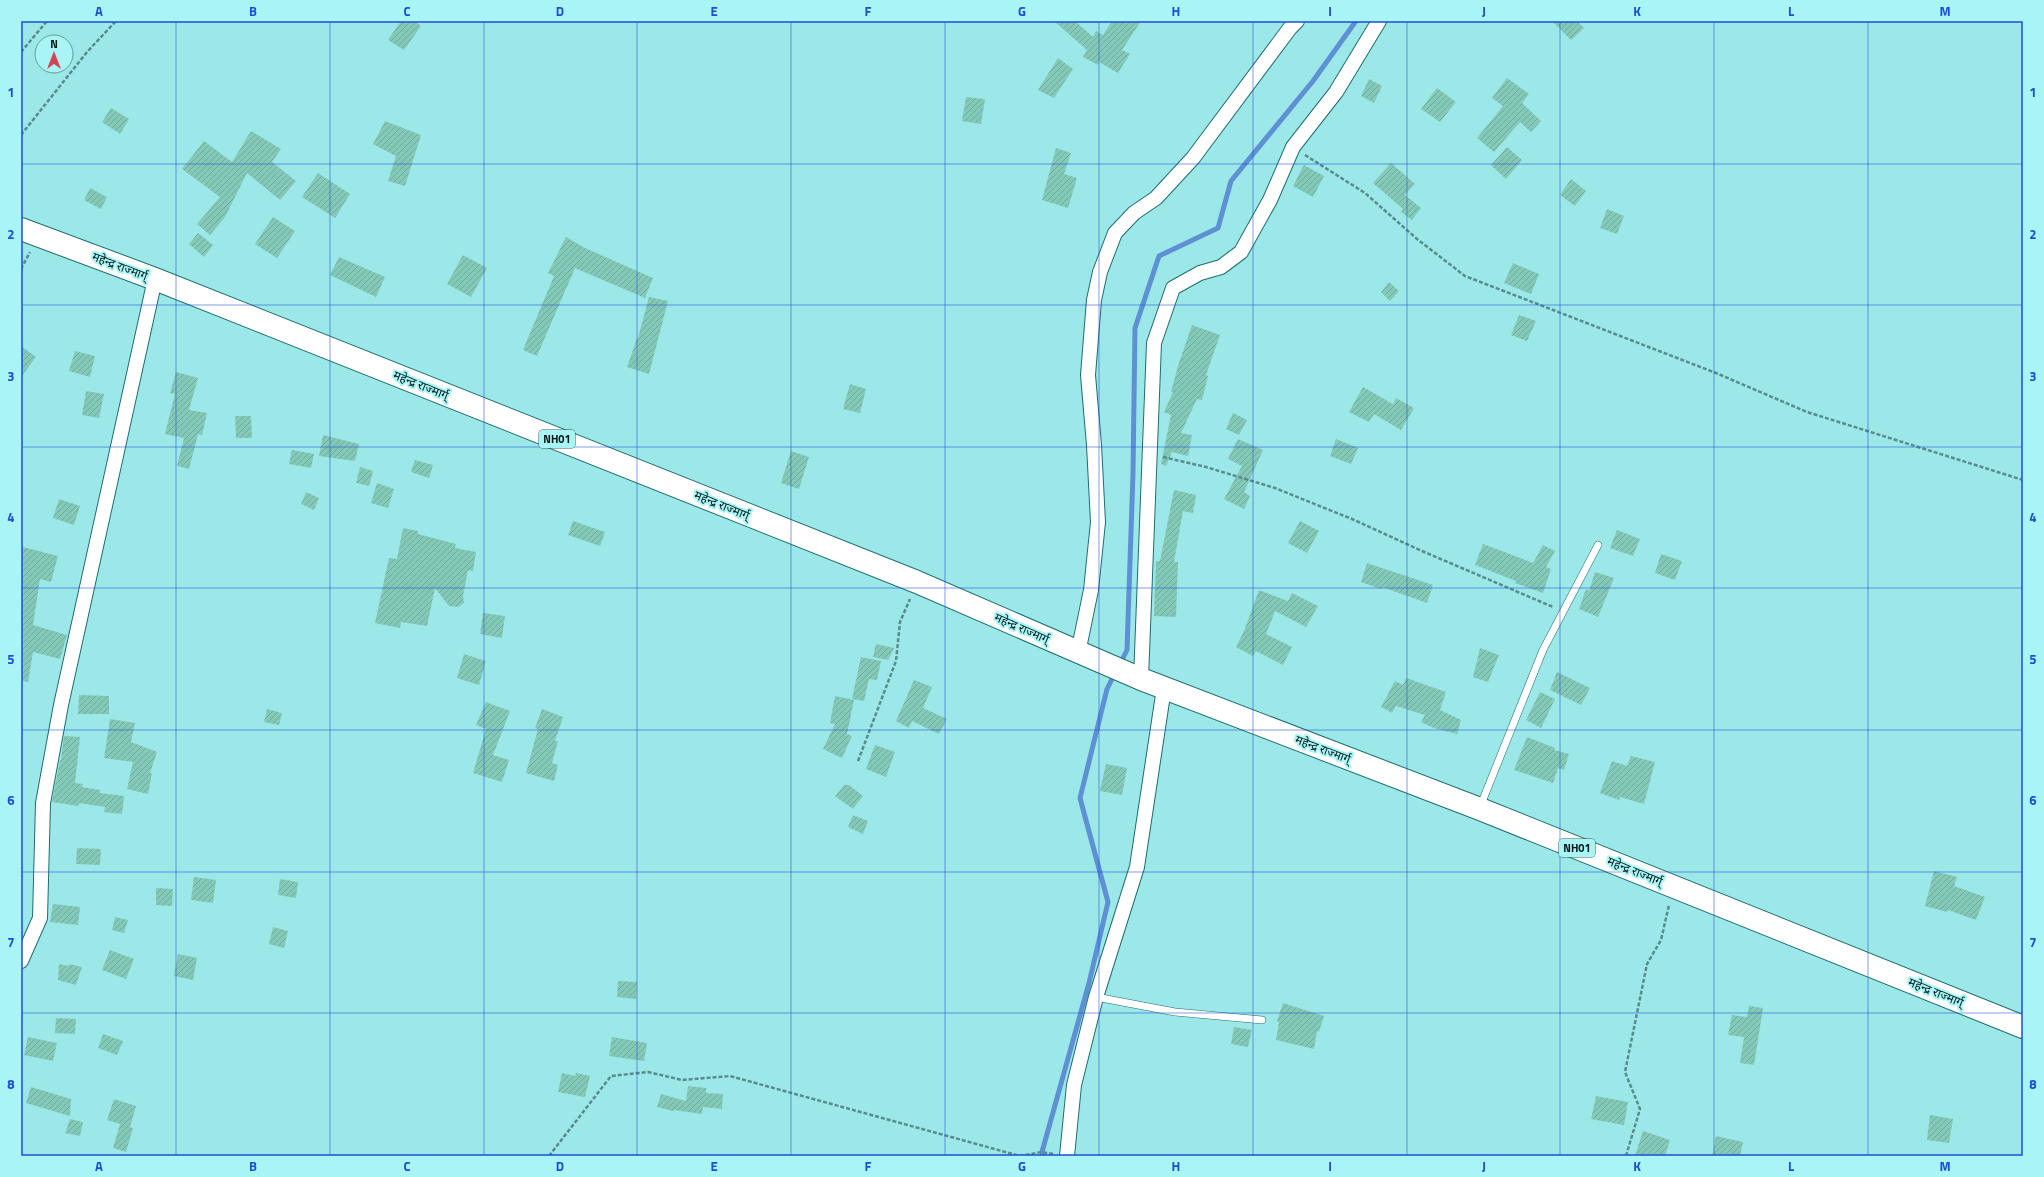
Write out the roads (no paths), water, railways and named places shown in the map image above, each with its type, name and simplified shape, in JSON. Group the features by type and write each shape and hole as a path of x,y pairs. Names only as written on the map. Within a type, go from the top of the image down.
{"highway":[{"name":"महेन्द्र राज्मार्ग्","path":"21,229 155,279 917,582 1135,677 1480,809 2023,1027"}],"street":[{"path":"1084,655 1098,522 1094,445 1088,375 1094,300 1100,272 1115,233 1134,213 1156,198 1193,158 1290,28 1298,21"},
{"path":"1135,677 1146,574 1154,343 1172,288 1200,273 1221,267 1242,252 1270,200 1293,147 1336,92 1379,21"},
{"path":"21,961 40,918 43,803 61,705 155,279"},
{"path":"1067,1156 1074,1085 1096,997 1137,867 1164,688"}],"lane":[{"path":"1480,809 1524,694 1543,650 1598,545"},
{"path":"1096,997 1175,1012 1262,1020"}],"waterway":[{"path":"1120,664 1127,650 1133,473 1135,328 1159,256 1218,228 1231,181 1313,81 1356,21"},
{"path":"1043,1156 1042,1152 1089,983 1108,902 1080,798 1107,689 1115,673"}]}
